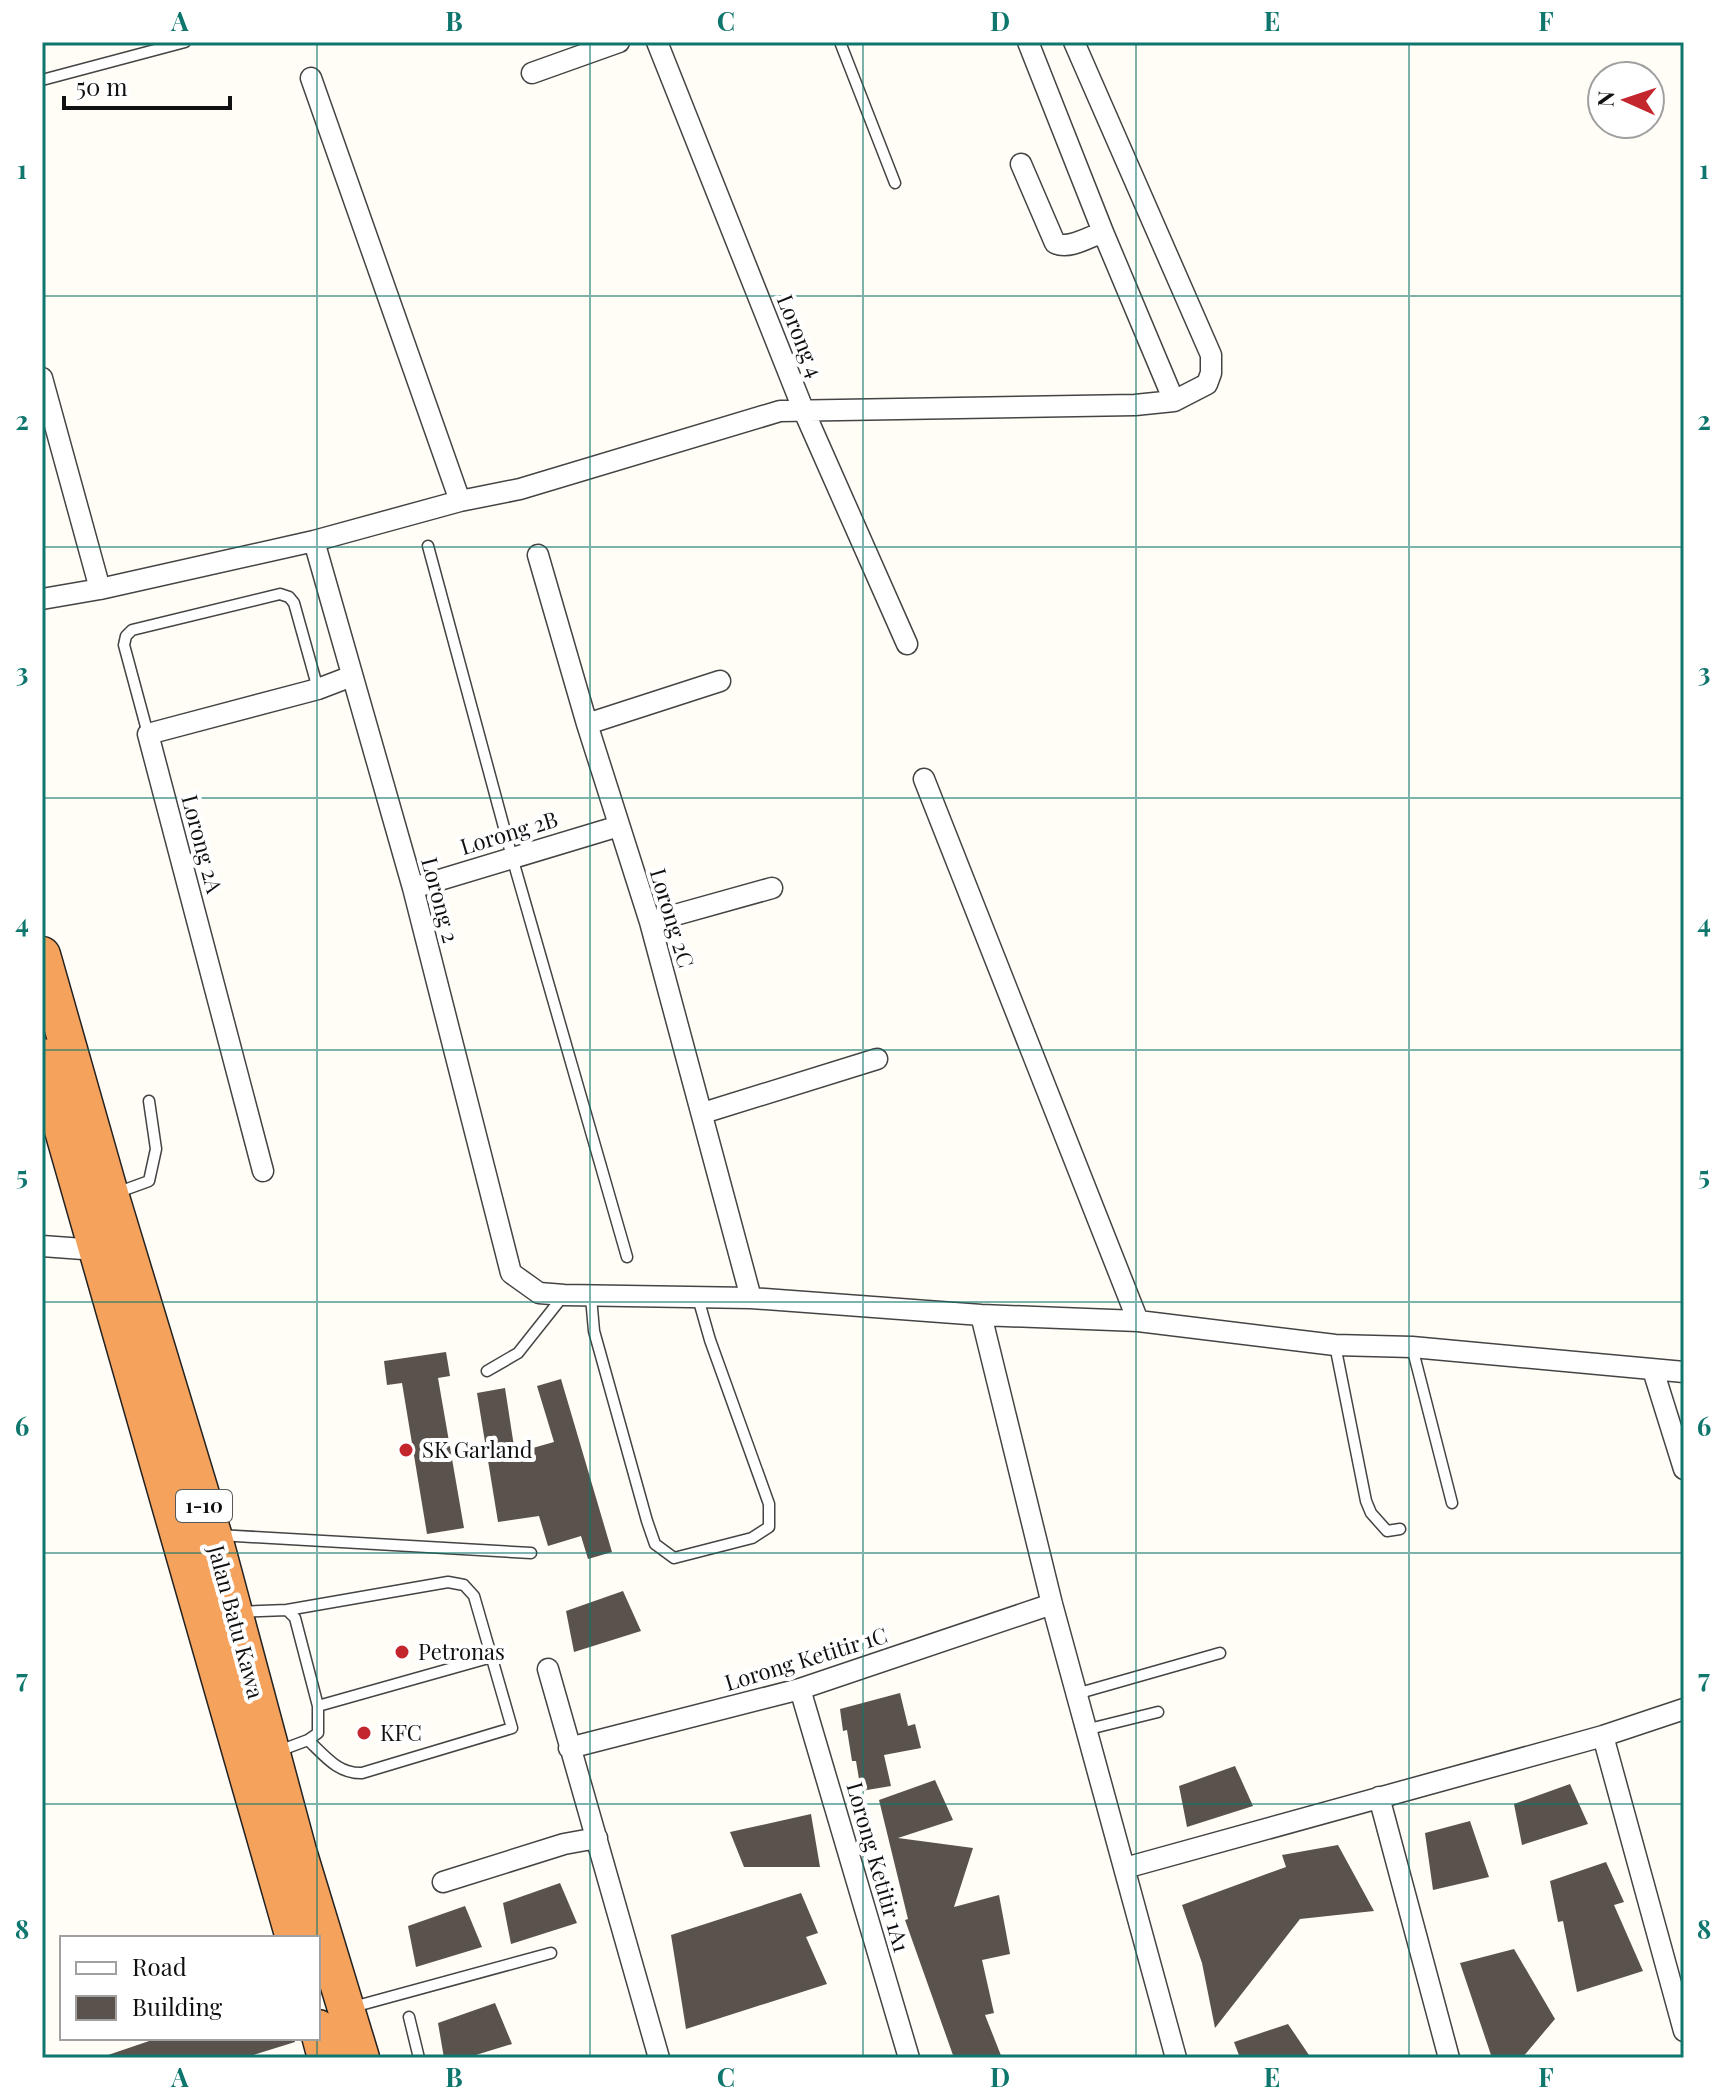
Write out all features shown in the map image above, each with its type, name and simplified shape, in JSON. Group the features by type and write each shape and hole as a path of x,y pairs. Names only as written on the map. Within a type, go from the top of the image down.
{"highway":[{"name":"Jalan Batu Kawa","path":"42,955 110,1194 213,1534 271,1754 313,1936"},
{"name":"Jalan Batu Kawa","path":"42,1057 293,1936"},
{"name":"Jalan Batu Kawa","path":"320,1966 332,2018 326,2058"},
{"name":"Jalan Batu Kawa","path":"332,2018 361,2058"}],"street":[{"path":"532,73 619,42"},
{"name":"Lorong 4","path":"657,42 803,409 907,644"},
{"path":"42,599 314,541 460,501 520,489 780,411 1135,405 1174,401 1207,384 1211,373 1211,355 1074,42"},
{"path":"1030,43 1103,232 1174,401"},
{"path":"311,78 460,501"},
{"path":"1021,164 1055,243 1069,245 1103,232"},
{"path":"42,378 100,589"},
{"name":"Lorong 2","path":"314,541 413,888 511,1273 539,1293 564,1295"},
{"name":"Lorong 2C","path":"538,555 587,724 650,922 751,1298"},
{"path":"148,734 318,689 352,676"},
{"path":"587,724 720,681"},
{"name":"Lorong 2A","path":"148,734 263,1171"},
{"path":"924,779 1138,1321"},
{"name":"Lorong 2B","path":"413,888 619,826"},
{"path":"650,922 772,888"},
{"path":"703,1113 877,1059"},
{"path":"42,1246 97,1250"},
{"path":"564,1295 751,1298 981,1315 1138,1321 1335,1345 1412,1347 1684,1372"},
{"path":"981,1315 1052,1604 1076,1694 1089,1729 1176,2058"},
{"path":"1653,1370 1684,1469"},
{"name":"Lorong Ketitir 1C","path":"569,1748 800,1689 1052,1604"},
{"path":"548,1669 659,2058"},
{"name":"Lorong Ketitir 1A1","path":"800,1689 909,2058"},
{"path":"1125,1868 1603,1736 1684,1709"},
{"path":"1603,1736 1684,2031"},
{"path":"1379,1797 1449,2058"},
{"path":"443,1882 564,1844 597,1838"}],"lane":[{"path":"42,80 185,42"},
{"path":"840,42 895,183"},
{"path":"428,546 512,857 627,1257"},
{"path":"148,734 124,645 126,636 132,630 280,594 294,603 318,689"},
{"path":"110,1194 149,1181 156,1149 149,1101"},
{"path":"487,1371 518,1353 564,1295"},
{"path":"591,1297 594,1331 647,1521 655,1544 674,1558 752,1538 769,1527 769,1504 698,1298"},
{"path":"1335,1345 1366,1501 1371,1513 1387,1531 1400,1529"},
{"path":"1412,1347 1452,1503"},
{"path":"213,1534 531,1553"},
{"path":"232,1612 287,1610 448,1582 464,1585 474,1596 512,1728 362,1773 337,1768 308,1740"},
{"path":"271,1754 318,1733 318,1706 295,1618 287,1610"},
{"path":"1076,1694 1220,1653"},
{"path":"318,1706 492,1657"},
{"path":"1089,1729 1158,1712"},
{"path":"332,2018 551,1953"},
{"path":"409,2017 419,2058"}],"building":[{"path":"446,1352 450,1376 438,1378 464,1528 427,1534 402,1383 387,1385 384,1361"},
{"path":"561,1379 612,1552 588,1559 581,1536 548,1546 539,1516 498,1522 477,1393 505,1388 515,1453 554,1442 537,1386"},
{"path":"623,1591 641,1631 574,1652 566,1611"},
{"path":"900,1693 908,1726 915,1724 921,1748 884,1755 891,1786 861,1791 856,1761 852,1761 840,1709"},
{"path":"1235,1766 1253,1806 1187,1827 1179,1786"},
{"path":"935,1780 953,1820 898,1838 973,1848 954,1907 999,1895 1010,1954 982,1960 994,2013 985,2015 1002,2058 954,2058 905,1920 908,1919 879,1800"},
{"path":"1570,1784 1588,1824 1522,1845 1514,1804"},
{"path":"811,1814 820,1867 744,1867 730,1832"},
{"path":"1470,1821 1489,1877 1433,1890 1425,1833"},
{"path":"1338,1845 1374,1911 1300,1919 1215,2028 1202,1963 1182,1905 1286,1867 1282,1855"},
{"path":"1606,1862 1624,1902 1614,1905 1643,1971 1577,1992 1563,1921 1558,1922 1550,1881"},
{"path":"560,1883 577,1923 511,1944 503,1903"},
{"path":"801,1893 818,1933 806,1937 827,1984 686,2029 671,1935"},
{"path":"465,1906 482,1947 416,1967 408,1926"},
{"path":"1514,1949 1555,2019 1522,2058 1492,2058 1460,1963"},
{"path":"495,2003 512,2044 466,2058 444,2058 438,2023"},
{"path":"1288,2024 1311,2058 1240,2058 1234,2042"},
{"path":"152,2040 295,2042 244,2058 108,2058 108,2055"}],"place":[{"name":"SK Garland","path":"406,1450"},
{"name":"Petronas","path":"402,1652"},
{"name":"KFC","path":"364,1733"}]}
